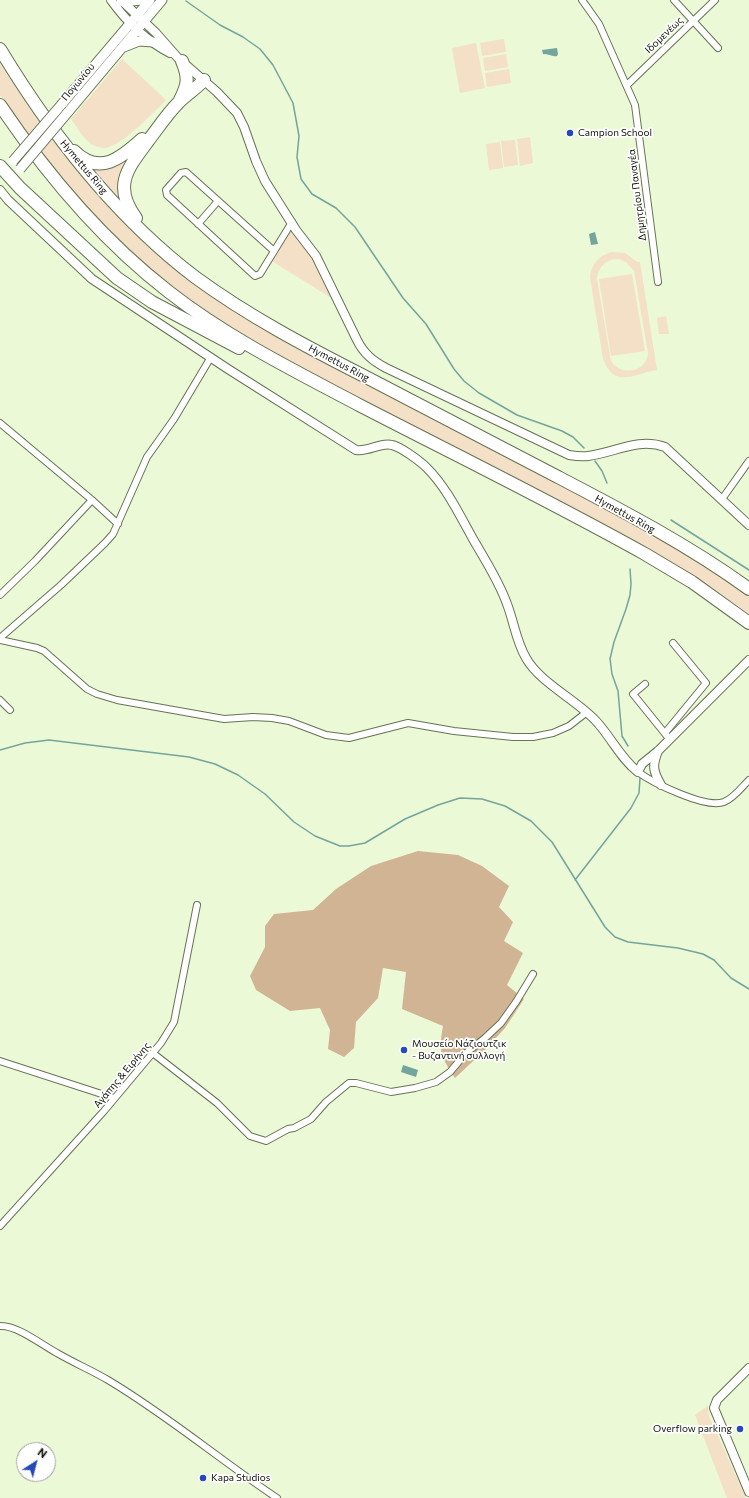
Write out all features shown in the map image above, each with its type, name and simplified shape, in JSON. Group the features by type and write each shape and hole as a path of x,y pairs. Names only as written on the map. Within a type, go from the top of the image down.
{"highway":[{"name":"Hymettus Ring","path":"0,49 52,128 88,173 138,226 194,276 284,334 621,511 684,547 749,590"},
{"path":"180,59 187,80 182,97"},
{"path":"161,248 128,205 124,188 126,174 129,167 158,126 182,97 190,83 202,78"},
{"path":"0,105 28,145 65,192 105,235 148,275 189,307 232,336 324,386 645,554 692,582 749,623"},
{"path":"52,128 82,157 94,162 108,163 119,158 158,126"},
{"path":"5,172 101,264 134,291 170,313 229,343 288,372 324,386"}],"main road":[{"path":"122,1 141,0"},
{"name":"Πογωνίου","path":"5,172 20,169 118,51 134,26 137,15 150,0"},
{"name":"Πογωνίου","path":"5,172 62,104 134,26 144,22 162,0"},
{"path":"118,51 137,42 153,42"}],"street":[{"path":"111,0 134,26 153,42 180,59"},
{"name":"Δημητρίου Παναγέα","path":"582,0 599,24 619,71 636,105 658,282"},
{"path":"674,0 718,48"},
{"name":"Ιδομενέως","path":"627,85 715,0"},
{"path":"122,1 180,59 229,104 241,119 262,175 276,201 316,256 362,348 367,355 376,362 488,418 569,455 588,456 643,443 665,447 749,525"},
{"path":"274,251 186,172 181,173 167,189 167,195 255,276 260,274 292,222"},
{"path":"0,190 8,200 92,279 211,357 356,450 363,451 385,444 393,445 427,468 445,491 501,587 508,605 519,646 527,660 541,676 596,721 638,772 661,785 700,800 718,804 731,798 749,780"},
{"path":"198,224 218,201"},
{"path":"0,639 61,585 105,543 118,524 147,457 174,419 211,357"},
{"path":"0,423 92,500 118,524"},
{"path":"722,499 749,461"},
{"path":"0,595 35,561 92,500"},
{"path":"0,639 44,651 86,689 96,694 117,700 224,719 253,717 272,718 289,722 326,735 349,738 408,723 454,731 506,737 533,737 553,733 569,726 586,712"},
{"path":"638,772 642,764 651,760 658,751 667,736 706,683 673,643"},
{"path":"667,736 749,660"},
{"path":"645,684 633,694 667,736"},
{"path":"0,700 10,710"},
{"path":"625,758 634,761 651,760"},
{"path":"651,760 656,776 661,785"},
{"name":"Αγάπης & Ειρήνης","path":"0,1226 154,1054 174,1022 197,905"},
{"path":"154,1054 217,1103 250,1136 266,1141 311,1119 326,1102 349,1083 356,1083 391,1092 415,1088 436,1082 450,1072 466,1053 486,1038 500,1023 533,974"},
{"path":"0,1061 114,1098"},
{"path":"0,1326 16,1330 107,1380 168,1420 277,1498"},
{"path":"749,1368 717,1400 714,1408 749,1492"}],"shaded area":[{"path":"504,39 506,52 482,56 480,43"},
{"path":"476,43 485,88 460,93 452,48"},
{"path":"506,54 508,67 485,71 483,58"},
{"path":"122,59 166,100 129,135 112,146 105,148 98,147 91,144 85,138 71,119"},
{"path":"0,64 53,141 92,189 134,234 184,277 241,316 271,334 675,545 749,595 749,616 460,451 280,356 211,315 179,292 120,242 68,187 44,158 0,95"},
{"path":"509,69 511,83 487,87 485,73"},
{"path":"530,137 533,163 520,166 517,139"},
{"path":"515,140 518,165 504,167 501,141"},
{"path":"500,142 503,168 489,170 486,144"},
{"path":"133,154 125,205 84,162"},
{"path":"288,231 290,231 309,248 333,299 270,260"},
{"path":"611,252 625,253 637,262 640,262 657,370 633,376 620,377 613,374 603,359 590,277 592,268 596,261","holes":["614,259 626,262 634,271 648,353 647,359 643,365 627,371 615,366 611,361 597,279 601,267 606,262"]},
{"path":"632,274 645,351 611,356 599,279"},
{"path":"666,316 669,334 659,334 657,318"},
{"path":"418,851 458,855 482,866 509,886 499,907 513,922 504,941 523,953 507,985 524,999 505,1028 485,1050 455,1078 442,1054 441,1042 443,1026 402,1009 406,972 383,968 378,998 356,1022 354,1048 344,1057 328,1049 330,1030 320,1008 290,1011 256,990 250,976 265,947 265,926 274,914 313,910 336,889 371,866"},
{"path":"708,1406 709,1416 746,1498 727,1498 695,1415"}],"water":[{"path":"557,48 557,56 543,54 542,50"},
{"path":"595,232 598,244 591,245 589,234"},
{"path":"403,1065 418,1070 416,1077 401,1072"}],"waterway":[{"path":"186,1 220,25 243,37 260,49 273,65 293,103 299,136 297,157 301,179 312,194 336,208 355,227 403,298 426,324 454,369 464,381 479,393 517,415 562,431 573,437 584,448"},
{"path":"595,461 602,471 607,483"},
{"path":"671,520 749,570"},
{"path":"628,746 622,736 618,691 612,674 610,659 614,642 630,595 630,569"},
{"path":"0,750 25,743 49,740 189,757 215,764 238,775 265,794 294,822 315,836 340,846 365,843 405,819 438,805 460,798 482,799 505,806 531,821 552,842 605,927 615,937 628,942 678,948 703,954 714,960 731,978 749,989"},
{"path":"575,880 631,808 639,793 640,778"}],"place":[{"name":"Campion School","path":"570,133"},
{"name":"Μουσείο Νάζιουτζικ - Βυζαντινή συλλογή","path":"404,1050"},
{"name":"Overflow parking","path":"740,1429"},
{"name":"Kapa Studios","path":"203,1478"}]}
